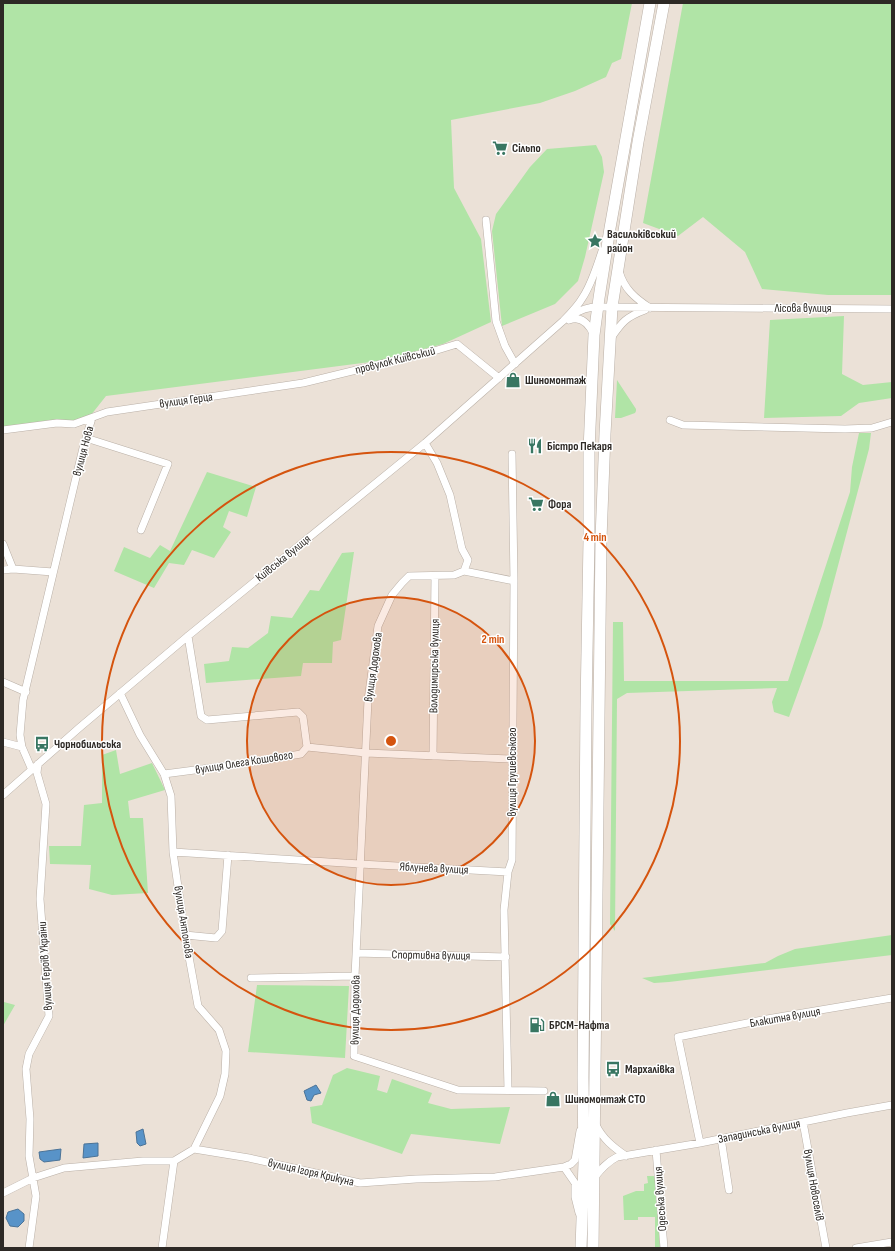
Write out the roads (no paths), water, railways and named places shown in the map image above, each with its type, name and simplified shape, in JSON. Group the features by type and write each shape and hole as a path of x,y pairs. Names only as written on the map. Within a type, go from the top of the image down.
{"highway":[{"path":"593,1248 593,1179 589,1120 583,1078 589,450 594,335 610,228 650,3"},
{"path":"581,1248 584,1163 589,1120 601,539 612,307 638,142 664,3"}],"street":[{"path":"486,220 496,321 505,346 516,364"},
{"path":"563,322 583,298 593,278 610,228"},
{"path":"618,270 624,285 629,292 636,299 650,308"},
{"name":"Лісова вулиця","path":"563,322 579,310 589,307 892,309"},
{"path":"610,340 621,323 628,317 632,314 650,308"},
{"path":"563,322 574,318 580,319 586,322 594,335"},
{"name":"Київська вулиця","path":"3,795 188,636 425,444 563,322"},
{"name":"провулок Київський","path":"280,386 303,383 457,344 499,378"},
{"name":"вулиця Герца","path":"92,418 107,412 280,386"},
{"name":"вулиця Нова","path":"3,430 57,423 74,424 92,418"},
{"name":"вулиця Нова","path":"32,770 22,747 20,735 23,700 53,572 92,418"},
{"path":"670,420 683,425 845,429 872,428 892,422"},
{"path":"86,438 168,464 141,530"},
{"path":"425,444 437,464 450,495 462,549 468,560 464,571 514,581"},
{"name":"вулиця Грушевського","path":"508,1090 504,910 508,872 512,860 514,581 512,454"},
{"path":"3,544 13,569"},
{"path":"3,570 13,569 53,572"},
{"name":"вулиця Додохова","path":"464,571 454,575 409,576 392,595 378,626 368,700 355,976 354,1056 458,1090 544,1091"},
{"name":"Володимирська вулиця","path":"433,756 435,576"},
{"path":"188,636 201,716 207,720 298,712 303,717 307,746"},
{"path":"3,682 26,692"},
{"name":"вулиця Антонова","path":"120,693 140,735 164,774 171,796 174,852 185,935 198,1006 219,1030 226,1051 225,1074 220,1096 194,1149"},
{"path":"3,742 22,747"},
{"name":"вулиця Олега Кошового","path":"164,774 301,754 307,746 366,753 512,759"},
{"name":"вулиця Героїв України","path":"29,1248 36,1196 29,1156 30,1119 26,1069 29,1054 49,1016 40,899 46,804 37,773 38,764"},
{"path":"174,852 228,854 360,864"},
{"path":"185,935 216,938 222,931 228,854"},
{"name":"Яблунева вулиця","path":"360,864 508,872"},
{"name":"Спортивна вулиця","path":"356,953 506,957"},
{"path":"251,978 355,976"},
{"name":"Блакитна вулиця","path":"700,1143 678,1037 767,1019 892,998"},
{"name":"Западинська вулиця","path":"593,1179 610,1161 617,1158 892,1105"},
{"path":"582,1225 575,1197 575,1183 564,1167 575,1160 578,1142 589,1120 610,1145 626,1156"},
{"name":"вулиця Новоселів","path":"803,1122 826,1248"},
{"path":"721,1138 729,1190"},
{"path":"3,1193 33,1178 64,1168 143,1161 174,1161 194,1149"},
{"name":"вулиця Ігоря Крикуна","path":"194,1149 249,1158 360,1184 416,1179 495,1177 564,1167"},
{"name":"Одеська вулиця","path":"656,1150 664,1248"},
{"path":"162,1248 174,1161"},
{"path":"856,1248 892,1242"}],"water":[{"path":"316,1085 321,1093 314,1095 311,1101 307,1100 304,1091"},
{"path":"143,1129 146,1144 140,1146 137,1143 136,1132"},
{"path":"98,1143 98,1156 83,1158 84,1144"},
{"path":"61,1149 60,1160 44,1162 40,1159 39,1152"},
{"path":"18,1209 24,1214 24,1221 18,1227 10,1226 6,1218 8,1212"}],"place":[{"name":"Сільпо","path":"500,148"},
{"name":"Васильківський район","path":"595,241"},
{"name":"Шиномонтаж","path":"513,380"},
{"name":"Бістро Пекаря","path":"535,446"},
{"name":"Фора","path":"536,504"},
{"name":"Чорнобильська","path":"42,744"},
{"name":"БРСМ-Нафта","path":"537,1025"},
{"name":"Мархалівка","path":"613,1069"},
{"name":"Шиномонтаж СТО","path":"553,1099"}]}
